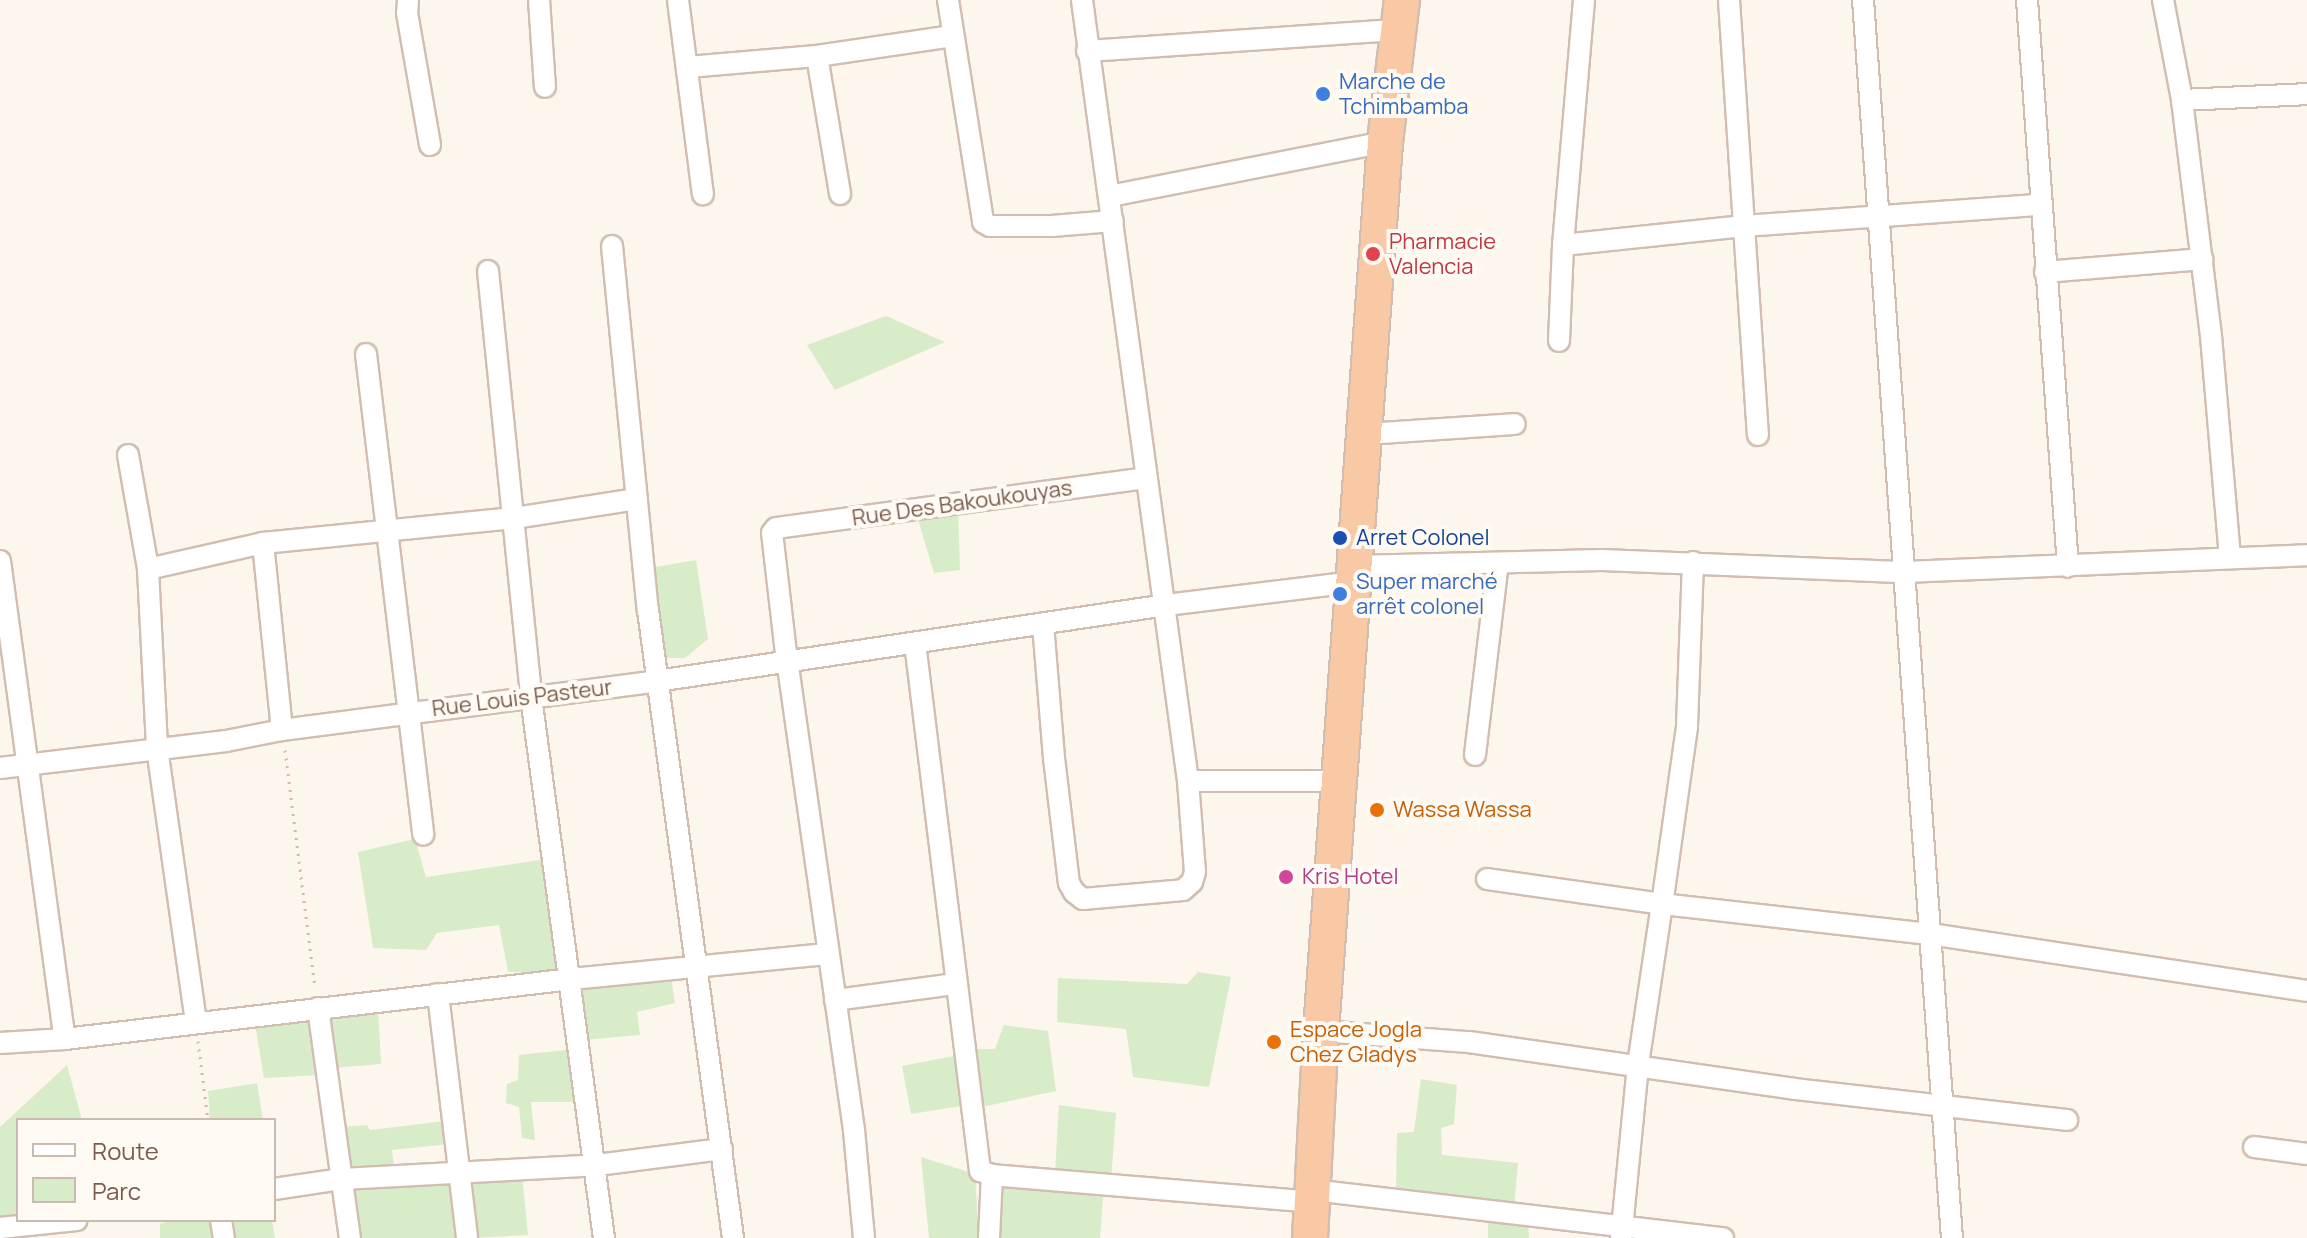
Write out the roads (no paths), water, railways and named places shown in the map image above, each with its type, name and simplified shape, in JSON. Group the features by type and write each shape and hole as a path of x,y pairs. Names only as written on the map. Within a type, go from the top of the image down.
{"highway":[{"path":"1310,1238 1321,1031 1385,142 1400,15"}],"street":[{"path":"408,0 407,13 430,145"},
{"path":"539,0 545,87"},
{"path":"678,0 703,194"},
{"path":"948,0 983,222 990,226 1052,226 1113,221"},
{"path":"1043,624 1069,883 1083,899 1183,890 1192,882 1195,872 1188,781 1082,0"},
{"path":"1559,341 1563,245 1584,0"},
{"path":"1729,0 1758,435"},
{"path":"1863,0 1876,217 1945,1107 1952,1238"},
{"path":"2027,0 2068,567"},
{"path":"2163,0 2182,100 2202,259 2230,558"},
{"path":"1087,51 1400,15"},
{"path":"688,67 817,56 953,36"},
{"path":"817,56 840,194"},
{"path":"2182,100 2307,94"},
{"path":"1110,196 1385,142"},
{"path":"1563,245 1744,226 2040,205"},
{"path":"612,246 657,681 733,1238"},
{"path":"2045,272 2202,259"},
{"path":"488,271 531,697 597,1165 604,1238"},
{"path":"366,354 406,713 423,835"},
{"path":"1365,434 1515,424"},
{"path":"128,455 148,569 157,748 196,1022"},
{"name":"Rue Des Bakoukouyas","path":"787,662 772,533 776,528 1147,478"},
{"path":"148,569 263,543 514,518 637,499"},
{"path":"263,543 282,730"},
{"path":"1354,574 1498,563 1602,560 1905,572 2307,555"},
{"path":"0,561 25,765 65,1039"},
{"path":"1622,1231 1638,1065 1687,727 1693,562"},
{"path":"1475,755 1498,563"},
{"name":"Rue Louis Pasteur","path":"0,768 226,741 282,730 657,681 1354,574"},
{"path":"915,643 978,1165 984,1173 1313,1196 1622,1231 1723,1238"},
{"path":"787,662 835,1000 864,1238"},
{"path":"1188,781 1340,781"},
{"path":"1487,879 1662,904 1930,934 2307,991"},
{"path":"0,1043 65,1039 571,979 827,954"},
{"path":"835,1000 955,984"},
{"path":"438,994 467,1238"},
{"path":"318,1008 350,1238"},
{"path":"1321,1031 1469,1042 1945,1107 2067,1120"},
{"path":"2254,1147 2307,1154"},
{"path":"276,1189 342,1179 459,1175 597,1165 722,1149"},
{"path":"989,1238 992,1175"},
{"path":"0,1228 58,1222"}],"place":[{"name":"Marche de Tchimbamba","path":"1323,94"},
{"name":"Pharmacie Valencia","path":"1373,254"},
{"name":"Arret Colonel","path":"1340,538"},
{"name":"Super marché arrêt colonel","path":"1340,594"},
{"name":"Wassa Wassa","path":"1377,810"},
{"name":"Kris Hotel","path":"1286,877"},
{"name":"Espace Jogla Chez Gladys","path":"1274,1042"}]}
